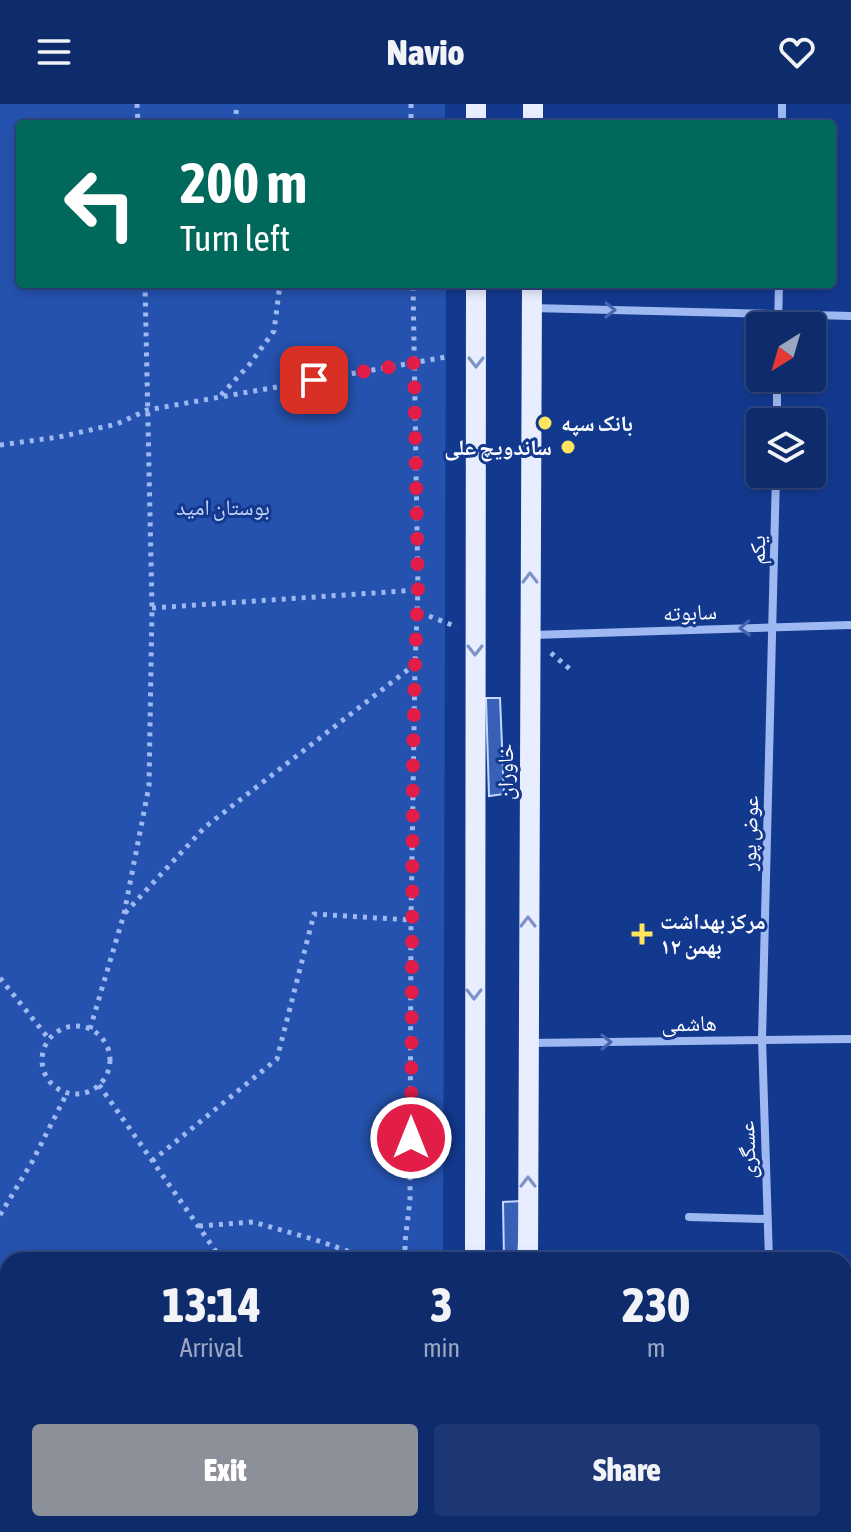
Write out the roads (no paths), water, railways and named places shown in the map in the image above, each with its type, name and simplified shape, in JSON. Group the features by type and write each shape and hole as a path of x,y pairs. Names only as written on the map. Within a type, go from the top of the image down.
{"main road":[{"name":"خاوران","path":"475,1252 476,288"},
{"name":"خاوران","path":"528,1252 532,288"}],"street":[{"path":"778,312 779,288"},
{"path":"532,308 746,313"},
{"path":"826,315 851,316"},
{"name":"یکم","path":"773,628 776,488"},
{"name":"سابوته","path":"529,635 851,625"},
{"name":"عوض پور","path":"762,1039 773,628"},
{"name":"عسگری","path":"762,1039 769,1252"},
{"name":"هاشمی","path":"528,1043 851,1039"},
{"path":"689,1217 767,1219"}],"place":[{"name":"بانک سپه","path":"545,423"},
{"name":"ساندویچ علی","path":"568,447"},
{"name":"مرکز بهداشت ۱۲ بهمن","path":"642,934"}],"park label":[{"name":"بوستان امید","path":"223,507"}]}
